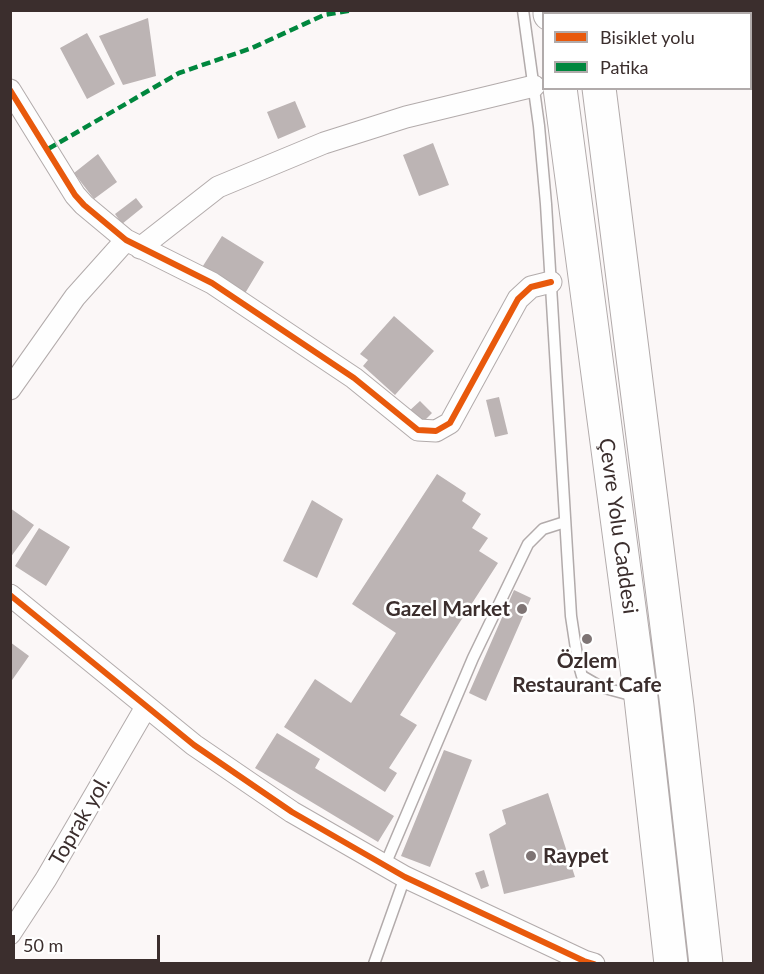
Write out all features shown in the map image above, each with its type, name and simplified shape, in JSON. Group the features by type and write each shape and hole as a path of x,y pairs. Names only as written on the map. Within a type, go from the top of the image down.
{"highway":[{"name":"Çevre Yolu Caddesi","path":"547,90 641,698 671,963"},
{"name":"Çevre Yolu Caddesi","path":"599,90 677,706 706,963"}],"street":[{"path":"10,389 75,297 133,244 218,187 324,143 406,117 542,88"},
{"path":"10,90 75,195 84,205 133,244 212,283 354,378 418,430 436,431 450,423 518,299 531,287 550,282"},
{"path":"10,594 194,745 292,812 405,877 587,963"},
{"name":"Toprak yol.","path":"10,934 46,879 146,707"}],"lane":[{"path":"523,10 542,71"},
{"path":"547,90 546,204 550,282 571,616 578,662 582,676 601,687 641,698"},
{"path":"385,865 473,658 528,544 543,529 565,522"},
{"path":"374,963 405,877"}],"building":[{"path":"148,18 156,76 123,85 99,36"},
{"path":"87,33 115,84 87,99 60,48"},
{"path":"295,101 306,127 278,139 267,112"},
{"path":"433,143 449,185 419,196 403,155"},
{"path":"98,154 117,182 94,199 74,173"},
{"path":"136,198 143,207 122,224 115,214"},
{"path":"222,236 264,262 244,295 201,269"},
{"path":"394,316 434,351 395,395 363,366 368,360 360,354"},
{"path":"499,397 508,434 495,437 486,400"},
{"path":"420,401 432,413 420,425 408,412"},
{"path":"437,474 466,493 462,501 481,514 472,528 488,538 479,551 498,563 400,715 417,725 389,768 397,773 385,792 284,727 315,679 351,703 396,633 352,604"},
{"path":"312,500 343,519 317,578 283,561"},
{"path":"10,508 34,525 10,558"},
{"path":"39,528 70,547 46,586 15,566"},
{"path":"514,590 531,598 486,701 469,693"},
{"path":"10,642 29,656 10,683"},
{"path":"277,733 320,759 315,768 394,816 378,842 255,768"},
{"path":"444,750 472,760 430,867 401,856"},
{"name":"Raypet","path":"548,793 575,877 504,894 489,834 506,824 502,810"},
{"path":"484,870 489,886 481,889 475,873"}],"marked path":[{"path":"48,149 179,73 252,48 324,15 353,10"}],"cycle path":[{"path":"10,90 75,195 84,205 126,240 212,283 354,378 418,430 436,431 450,423 518,299 531,287 551,282"},
{"path":"10,595 194,745 292,812 405,877 594,964"}],"place":[{"name":"Gazel Market","path":"522,609"},
{"name":"Özlem Restaurant Cafe","path":"587,639"},
{"name":"Raypet","path":"531,856"}]}
